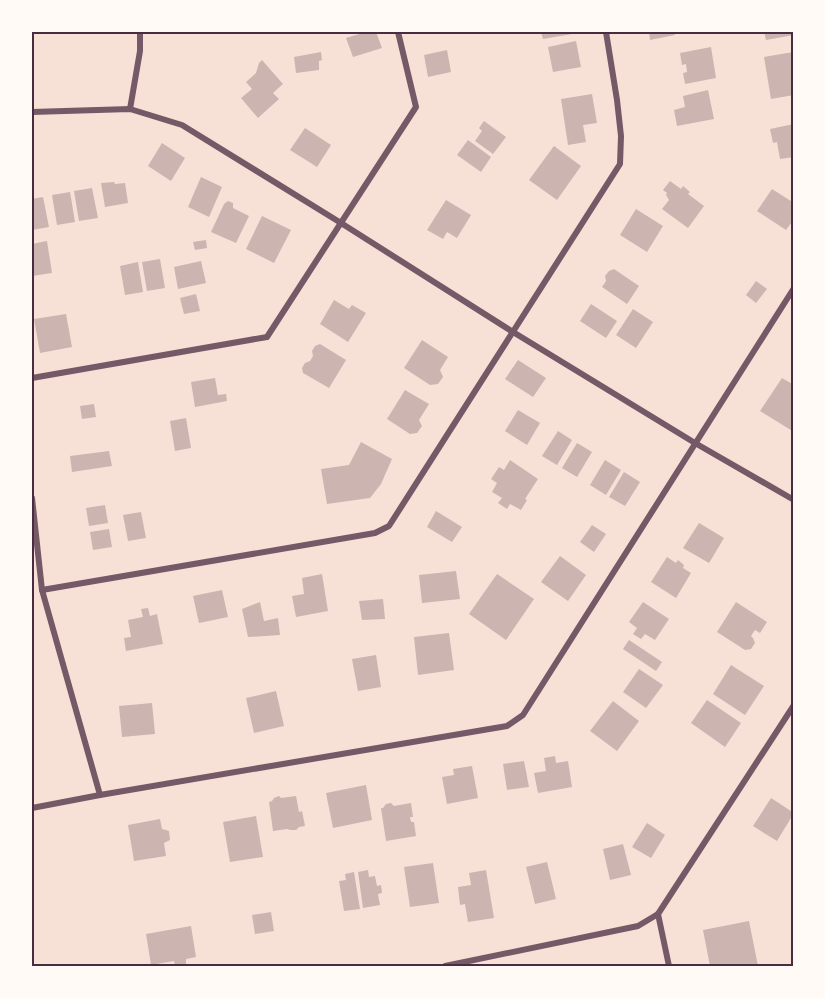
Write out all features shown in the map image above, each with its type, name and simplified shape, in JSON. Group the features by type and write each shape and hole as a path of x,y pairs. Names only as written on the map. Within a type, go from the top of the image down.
{"street":[{"path":"130,109 140,51 140,32"},
{"path":"32,378 267,337 416,107 398,32"},
{"path":"42,590 375,533 389,526 620,164 621,136 606,32"},
{"path":"32,112 130,109 182,125 513,332 695,443 794,500"},
{"path":"32,808 507,726 523,715 794,288"},
{"path":"32,498 42,590 100,795"},
{"path":"445,966 638,926 658,914 794,705"},
{"path":"658,914 669,966"}],"building":[{"path":"366,32 376,32 382,48 353,57 346,38"},
{"path":"541,32 578,32 578,33 543,39"},
{"path":"649,32 674,32 675,35 650,40"},
{"path":"764,32 794,32 794,35 766,40"},
{"path":"576,41 581,67 553,72 548,47"},
{"path":"711,47 716,78 685,84 683,73 687,72 686,64 682,65 680,53"},
{"path":"447,50 451,72 428,77 424,55"},
{"path":"321,52 322,60 319,61 319,70 296,73 294,57"},
{"path":"793,52 794,95 771,99 764,57"},
{"path":"262,60 283,84 273,93 279,99 258,118 241,98 252,89 246,82 256,73"},
{"path":"708,90 714,119 677,126 674,110 685,107 683,96"},
{"path":"592,94 597,123 583,125 586,142 568,145 561,99"},
{"path":"484,121 506,137 493,154 475,141 482,131 479,128"},
{"path":"794,124 794,157 780,159 777,142 773,143 770,129"},
{"path":"305,128 331,145 317,167 290,150"},
{"path":"468,140 491,157 481,172 457,155"},
{"path":"162,143 185,158 171,181 148,166"},
{"path":"554,146 581,166 557,200 529,180"},
{"path":"201,177 222,187 209,217 188,207"},
{"path":"670,181 681,189 683,186 690,192 688,194 704,206 688,228 662,209 669,200 667,193 663,190"},
{"path":"114,182 115,184 125,183 128,203 105,207 101,183"},
{"path":"92,188 98,218 79,221 74,191"},
{"path":"772,189 794,203 794,219 786,230 757,211"},
{"path":"70,192 75,222 57,225 52,195"},
{"path":"43,197 49,227 32,230 32,199"},
{"path":"446,200 471,215 457,238 447,232 443,239 427,230"},
{"path":"228,201 233,203 233,208 249,216 236,243 211,232 224,204"},
{"path":"636,209 663,226 647,252 620,235"},
{"path":"262,216 291,230 274,263 246,249"},
{"path":"206,240 207,248 195,250 193,242"},
{"path":"47,241 52,273 32,276 32,244"},
{"path":"160,259 165,288 147,291 142,262"},
{"path":"201,261 206,283 178,289 174,267"},
{"path":"138,262 143,292 125,295 120,266"},
{"path":"614,269 639,286 627,304 602,287 606,281 605,276"},
{"path":"756,281 767,289 756,303 746,295"},
{"path":"196,294 200,311 184,314 180,298"},
{"path":"334,300 349,309 352,305 366,313 348,342 320,324"},
{"path":"591,304 617,321 606,338 580,321"},
{"path":"633,309 653,322 636,348 616,335"},
{"path":"66,314 72,347 40,353 34,319"},
{"path":"422,340 448,357 440,370 443,377 438,384 430,385 404,368"},
{"path":"320,344 346,360 329,388 303,373 302,368 313,356 312,351 315,346"},
{"path":"518,360 546,378 533,397 505,379"},
{"path":"215,378 218,395 226,394 227,401 195,407 191,382"},
{"path":"782,378 794,385 794,432 760,411"},
{"path":"405,390 429,404 419,420 422,426 417,433 410,434 387,419"},
{"path":"94,404 96,417 82,419 80,406"},
{"path":"518,410 540,423 527,445 505,431"},
{"path":"186,418 191,448 175,451 170,421"},
{"path":"558,431 572,440 557,465 542,456"},
{"path":"361,442 392,459 381,484 370,498 327,504 321,469 349,465"},
{"path":"577,443 592,452 577,477 562,468"},
{"path":"109,451 112,466 72,472 70,456"},
{"path":"510,460 538,479 521,510 510,504 507,509 498,503 502,498 492,492 497,483 491,479 499,467 504,470"},
{"path":"605,460 621,470 606,495 590,485"},
{"path":"624,472 640,482 625,506 609,497"},
{"path":"105,505 108,523 89,526 86,508"},
{"path":"436,511 462,527 452,542 427,527"},
{"path":"141,512 146,538 128,541 123,515"},
{"path":"699,523 724,538 709,563 683,548"},
{"path":"592,525 606,534 594,552 580,542"},
{"path":"109,529 112,547 93,550 90,532"},
{"path":"560,556 586,575 568,601 541,582"},
{"path":"667,557 676,563 678,560 684,565 683,568 691,573 676,598 651,582"},
{"path":"456,571 460,599 422,603 419,575"},
{"path":"322,574 328,611 296,617 292,596 304,594 302,578"},
{"path":"497,574 534,599 506,640 469,614"},
{"path":"222,590 228,617 199,623 193,596"},
{"path":"383,599 385,619 362,620 359,601"},
{"path":"260,602 264,621 278,618 280,635 248,637 242,609"},
{"path":"643,602 669,619 655,640 645,634 641,639 633,634 637,628 629,622"},
{"path":"736,602 767,622 760,633 755,630 751,636 755,643 751,649 745,650 717,632"},
{"path":"148,608 150,616 157,614 163,644 126,651 124,638 131,637 128,620 143,617 141,609"},
{"path":"449,633 454,670 418,675 414,637"},
{"path":"629,640 662,662 656,671 623,649"},
{"path":"376,655 381,687 358,691 352,659"},
{"path":"731,665 764,686 745,715 713,694"},
{"path":"639,669 663,685 646,708 623,692"},
{"path":"276,691 284,726 254,733 246,698"},
{"path":"707,700 741,723 725,747 691,723"},
{"path":"613,701 639,721 617,751 590,731"},
{"path":"152,703 155,734 122,737 119,706"},
{"path":"555,756 556,763 568,761 572,787 538,793 534,773 546,771 544,758"},
{"path":"524,761 529,787 507,790 503,764"},
{"path":"472,766 478,798 447,804 442,777 454,775 453,769"},
{"path":"366,785 372,820 333,828 326,793"},
{"path":"279,796 281,798 296,796 305,826 296,830 273,831 269,802"},
{"path":"771,798 794,813 777,841 753,826"},
{"path":"391,803 394,806 411,803 413,817 410,817 411,822 414,822 416,836 386,841 381,808"},
{"path":"256,816 263,857 230,862 223,822"},
{"path":"160,819 162,829 169,831 170,840 164,843 166,856 134,861 128,825"},
{"path":"647,823 665,835 651,858 632,847"},
{"path":"623,844 631,875 610,880 603,849"},
{"path":"547,862 556,899 535,904 526,867"},
{"path":"433,863 439,903 410,907 404,867"},
{"path":"368,870 369,877 375,876 377,886 381,885 382,893 378,894 380,905 363,908 358,872"},
{"path":"486,870 494,918 468,922 465,904 460,905 458,887 471,885 469,873"},
{"path":"354,872 360,909 344,911 339,881 346,880 345,874"},
{"path":"271,912 274,931 255,934 252,915"},
{"path":"749,921 758,966 710,966 703,930"},
{"path":"191,926 196,957 186,959 185,966 175,966 174,961 151,965 146,934"}]}
